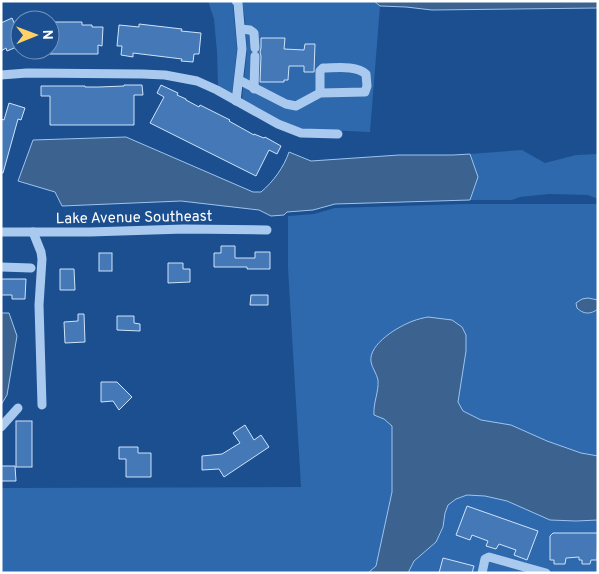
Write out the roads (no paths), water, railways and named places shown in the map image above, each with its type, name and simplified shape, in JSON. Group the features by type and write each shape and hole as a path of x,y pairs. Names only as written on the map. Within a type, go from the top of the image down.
{"street":[{"path":"236,1 238,3 242,50 236,101"},
{"path":"241,29 250,30 254,33 254,89"},
{"path":"239,80 286,104 296,106 320,93 365,92 367,86 366,74 356,68 323,68 320,70 320,93"},
{"path":"1,75 165,75 197,81 278,124 301,133 338,134"},
{"name":"Lake Avenue Southeast","path":"1,232 184,229 267,230"},
{"path":"33,232 42,259 39,305 42,405"},
{"path":"1,268 31,268"},
{"path":"1,427 18,408"},
{"path":"482,573 485,559 489,557 546,573"}]}
